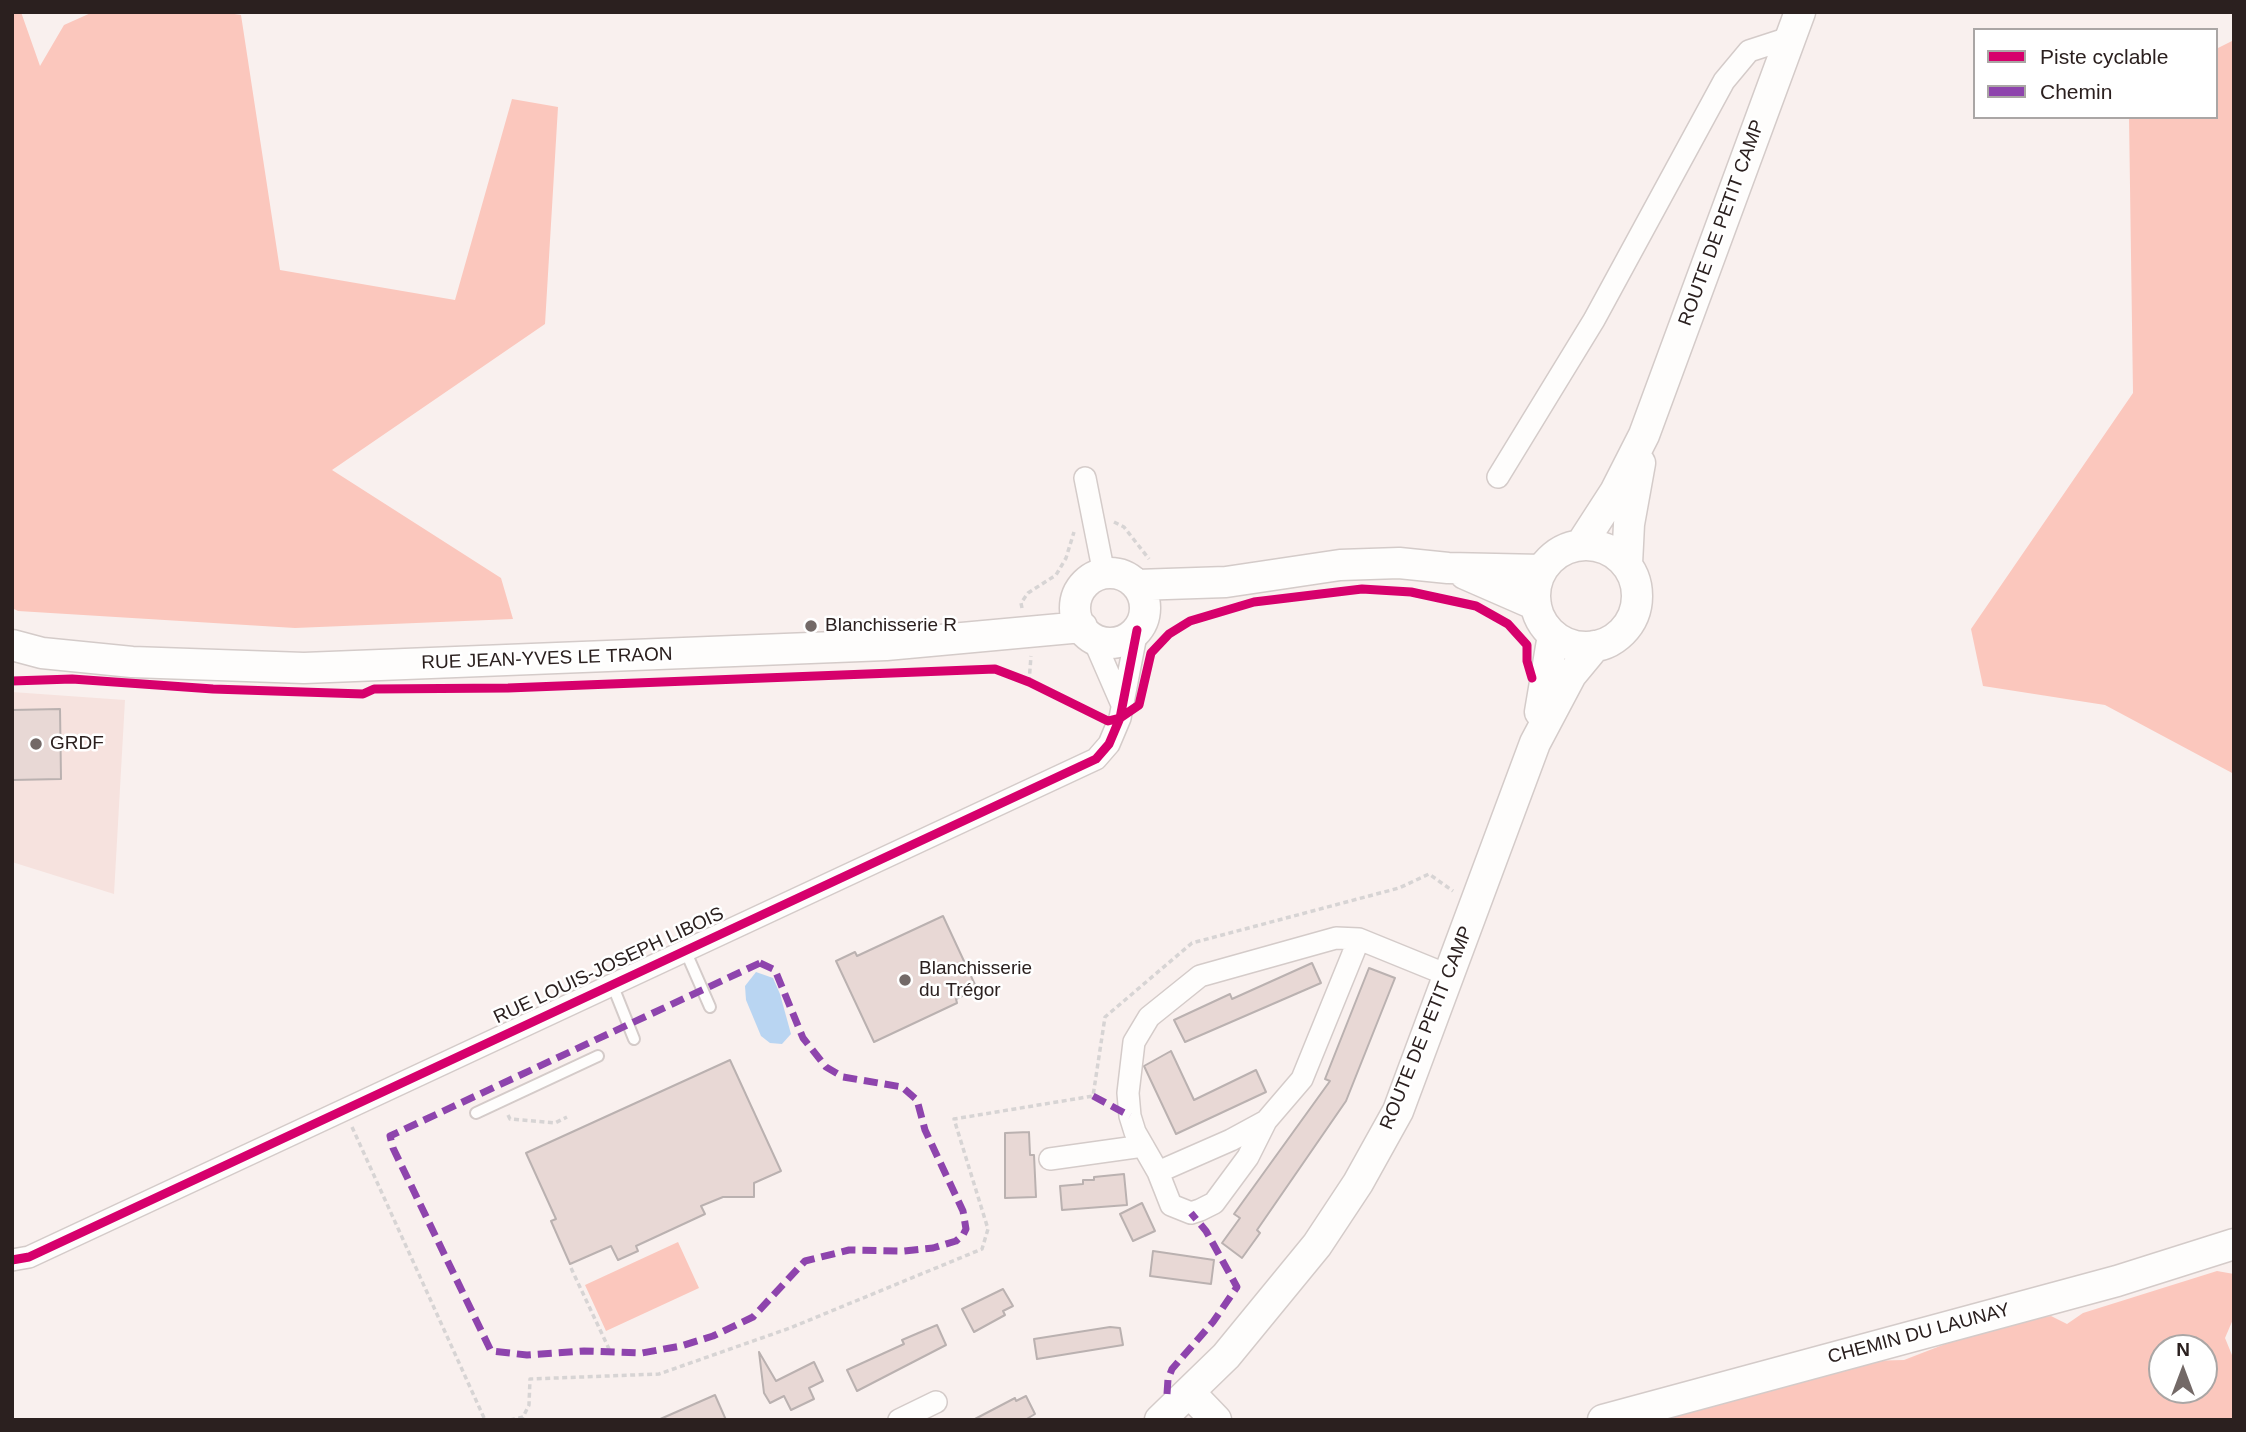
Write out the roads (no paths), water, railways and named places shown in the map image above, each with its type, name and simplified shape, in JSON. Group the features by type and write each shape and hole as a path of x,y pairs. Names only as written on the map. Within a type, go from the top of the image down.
{"main road":[{"name":"ROUTE DE PETIT CAMP","path":"1582,544 1615,492 1644,435 1796,25"},
{"name":"ROUTE DE PETIT CAMP","path":"1627,564 1629,524 1644,435"},
{"path":"1582,544 1603,547 1627,564 1635,579 1638,595 1636,612 1628,626 1616,638 1595,646 1578,646 1553,635 1545,627 1536,605 1536,586 1542,570 1552,557 1582,544"},
{"path":"1137,585 1226,582 1340,565 1399,563 1448,568 1542,570"},
{"path":"1448,568 1536,605"},
{"path":"1087,633 1076,613 1077,597 1085,583 1104,573 1125,576 1137,585 1143,594 1141,623"},
{"path":"1026,625 1087,633 1111,643 1130,637 1141,623 1226,582"},
{"path":"1026,625 1077,597"},
{"name":"RUE JEAN-YVES LE TRAON","path":"12,645 42,653 132,662 304,668 873,645 978,637 1026,625"},
{"name":"ROUTE DE PETIT CAMP","path":"1535,743 1553,635"},
{"name":"ROUTE DE PETIT CAMP","path":"1160,1420 1226,1356 1317,1245 1358,1183 1398,1111 1535,743 1571,675 1595,646"},
{"path":"12,657 42,653"},
{"name":"CHEMIN DU LAUNAY","path":"1603,1420 2117,1281 2234,1244"},
{"path":"1189,1393 1216,1420"}],"street":[{"path":"1498,477 1594,320 1724,81 1749,51 1796,25"},
{"path":"1085,478 1104,573"},
{"name":"RUE LOUIS-JOSEPH LIBOIS","path":"12,1260 29,1257 1096,759 1109,744 1123,707 1141,623"},
{"path":"1087,633 1123,707"},
{"path":"1359,939 1303,1079 1266,1121 1248,1157 1214,1203 1191,1213 1171,1205 1130,1116 1128,1093 1134,1042 1149,1017 1200,976 1336,938 1359,939 1450,976"},
{"path":"1158,1172 1231,1140 1266,1121"},
{"path":"1050,1159 1143,1146"},
{"path":"899,1420 936,1402"}],"lane":[{"path":"685,950 710,1007"},
{"path":"612,984 634,1039"},
{"path":"476,1113 598,1056"}],"water":[{"path":"756,972 773,978 780,994 791,1034 782,1044 770,1043 761,1036 746,1000 745,986"}],"place":[{"name":"Blanchisserie R","path":"811,626"},
{"name":"GRDF","path":"36,744"},
{"name":"Blanchisserie du Trégor","path":"905,980"}]}
